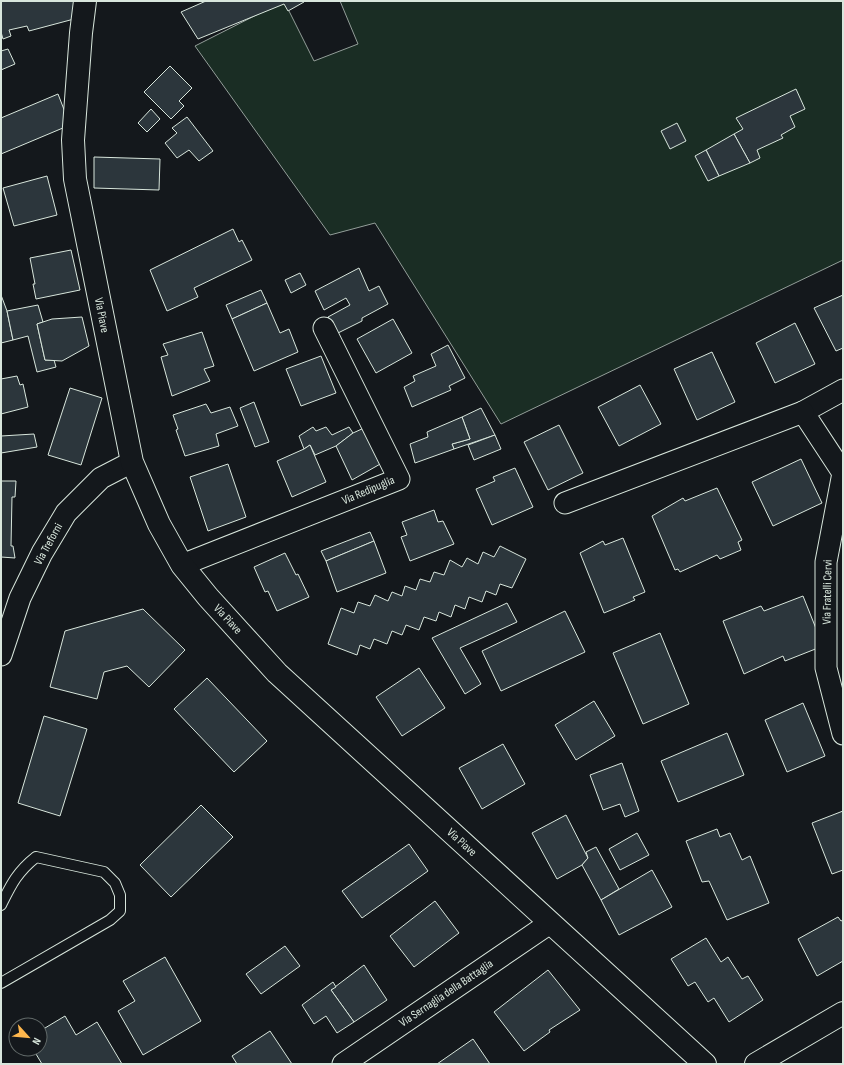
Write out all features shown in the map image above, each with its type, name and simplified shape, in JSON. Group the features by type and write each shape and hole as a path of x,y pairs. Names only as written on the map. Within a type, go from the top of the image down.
{"main road":[{"name":"Via Piave","path":"85,1 81,33 73,140 75,179 132,462 159,524 182,565 208,597 277,674 550,922 701,1063"},
{"path":"756,1064 843,1013"}],"street":[{"name":"Via Redipuglia","path":"182,565 399,479 324,328"},
{"path":"565,503 803,412 843,390"},
{"name":"Via Fratelli Cervi","path":"803,412 843,473 826,562 826,668 843,734"},
{"name":"Via Treforni","path":"1,655 20,598 42,553 66,513 101,478 132,462"},
{"name":"Via Sernaglia della Battaglia","path":"343,1064 550,922"}],"lane":[{"path":"1,905 14,880 26,865 36,857 104,872 115,883 120,895 120,911 110,920 1,983"}],"green space":[{"path":"284,1 314,61 358,44 340,1 843,1 843,260 501,424 375,223 330,235 195,46"}],"building":[{"path":"1,1 74,1 74,19 29,31 27,26 9,30 11,36 3,39 1,32"},
{"path":"206,1 304,2 288,11 284,4 198,39 181,12"},
{"path":"8,49 15,64 1,70 1,51"},
{"path":"170,66 192,88 179,101 184,106 171,119 144,92"},
{"path":"796,89 805,109 790,116 795,127 781,135 783,138 757,150 760,158 750,163 734,134 743,129 736,118"},
{"path":"58,94 70,125 1,154 1,118"},
{"path":"151,109 160,119 147,132 138,123"},
{"path":"187,117 213,151 199,161 189,150 177,158 165,143 177,133 172,128"},
{"path":"677,123 686,141 670,149 661,131"},
{"path":"734,134 750,163 719,176 706,150"},
{"path":"706,150 719,176 708,181 695,156"},
{"path":"94,157 160,159 159,190 94,188"},
{"path":"47,176 57,215 14,226 3,188"},
{"path":"233,229 239,242 242,240 252,260 194,288 198,297 167,311 150,270"},
{"path":"71,250 80,290 36,299 30,258"},
{"path":"359,268 369,291 379,286 388,304 362,318 362,321 338,333 328,317 350,305 346,298 324,310 315,291"},
{"path":"300,273 306,285 291,293 285,280"},
{"path":"261,290 267,303 232,319 226,305"},
{"path":"1,295 7,311 13,340 1,343"},
{"path":"843,295 843,348 836,351 814,308"},
{"path":"267,303 280,333 289,329 298,352 254,371 232,319"},
{"path":"38,305 43,322 37,324 45,360 54,360 56,367 37,372 28,336 13,340 7,311"},
{"path":"82,317 89,346 62,361 45,360 37,324 52,319"},
{"path":"393,319 412,353 376,373 357,339"},
{"path":"795,323 815,364 775,383 756,343"},
{"path":"202,332 214,366 204,369 210,381 172,396 161,357 168,355 163,344"},
{"path":"448,345 465,378 449,386 451,390 412,407 404,387 415,381 413,376 436,366 431,354"},
{"path":"712,352 735,402 697,420 674,369"},
{"path":"321,356 336,393 301,406 286,369"},
{"path":"17,376 20,385 23,384 28,407 1,414 1,379"},
{"path":"640,385 661,424 619,446 598,407"},
{"path":"70,388 102,398 81,465 48,455"},
{"path":"254,402 269,442 255,447 240,408"},
{"path":"206,404 211,413 230,407 238,426 216,434 219,446 185,456 176,430 178,429 173,415"},
{"path":"481,408 495,435 454,449 452,444 470,439 462,417"},
{"path":"462,417 470,439 452,444 454,449 415,463 410,444 428,437 427,432"},
{"path":"559,425 583,473 548,490 524,442"},
{"path":"313,427 316,431 326,427 332,435 349,427 353,433 336,446 315,455 310,445 304,449 299,436"},
{"path":"364,428 382,463 352,480 336,446 353,433"},
{"path":"34,434 37,447 1,453 1,436"},
{"path":"495,435 501,449 474,460 468,445"},
{"path":"310,445 326,482 292,497 277,461"},
{"path":"801,459 822,503 773,526 752,482"},
{"path":"228,464 246,517 208,531 190,477"},
{"path":"515,468 533,507 492,525 476,489 495,481 493,477"},
{"path":"1,481 16,481 15,497 12,497 11,546 13,546 15,558 1,557"},
{"path":"717,488 742,540 738,542 741,550 720,559 717,555 680,572 678,569 675,570 652,516 683,498 685,501"},
{"path":"434,510 438,522 443,521 454,544 410,561 401,537 407,535 402,522"},
{"path":"370,532 374,541 326,561 321,551"},
{"path":"623,538 645,592 633,597 635,600 604,613 580,553 603,541 605,545"},
{"path":"374,541 386,573 337,592 326,561"},
{"path":"500,546 526,559 512,588 500,584 496,595 486,591 482,602 469,597 465,609 455,605 451,617 439,612 436,621 424,617 419,630 406,625 402,635 392,631 387,644 374,639 370,649 360,645 357,655 328,644 341,608 354,613 358,602 370,606 375,595 388,601 392,592 402,596 405,586 416,590 420,579 430,582 434,572 444,575 450,560 462,567 467,558 478,564 483,552 494,557"},
{"path":"285,553 296,575 298,574 309,597 277,611 268,591 265,592 254,567"},
{"path":"803,596 823,646 785,661 783,656 744,674 723,621 761,606 764,611"},
{"path":"507,603 517,622 460,648 481,684 465,694 432,638"},
{"path":"143,609 185,650 149,687 127,666 104,672 97,699 50,687 65,631"},
{"path":"565,611 585,652 501,691 482,651"},
{"path":"660,633 689,704 643,724 613,653"},
{"path":"419,668 445,708 402,736 376,697"},
{"path":"207,678 267,741 234,772 174,709"},
{"path":"594,701 615,736 576,760 555,725"},
{"path":"803,703 825,756 787,772 765,720"},
{"path":"44,716 87,729 60,816 18,803"},
{"path":"727,733 744,775 678,802 661,761"},
{"path":"503,744 525,784 482,809 459,768"},
{"path":"622,763 639,811 625,817 620,804 603,810 590,775"},
{"path":"201,805 233,837 171,897 140,865"},
{"path":"843,811 843,870 832,874 812,823"},
{"path":"566,815 588,858 582,865 557,879 532,833"},
{"path":"717,829 720,837 730,833 742,860 750,856 769,903 727,920 709,881 702,882 686,841"},
{"path":"637,833 649,855 620,870 609,849"},
{"path":"409,844 428,871 362,918 342,891"},
{"path":"596,847 619,889 601,900 582,865 588,858 586,852"},
{"path":"652,870 672,907 619,935 601,900"},
{"path":"435,901 459,933 414,967 390,936"},
{"path":"838,917 841,921 843,920 843,961 817,976 798,939"},
{"path":"706,938 721,962 728,957 742,979 748,976 763,1000 729,1022 714,998 708,1002 695,982 688,986 671,959"},
{"path":"285,946 300,966 261,994 246,974"},
{"path":"165,957 201,1021 143,1055 118,1011 135,1001 123,981"},
{"path":"364,965 387,1000 354,1022 331,990"},
{"path":"548,970 580,1010 549,1030 550,1032 524,1051 494,1012"},
{"path":"333,982 336,987 331,990 354,1022 337,1033 326,1016 314,1024 302,1005"},
{"path":"65,1016 76,1035 97,1022 122,1064 42,1064 38,1057 48,1057 48,1026"},
{"path":"270,1031 292,1064 237,1064 232,1056"},
{"path":"473,1039 490,1064 437,1064"}]}
